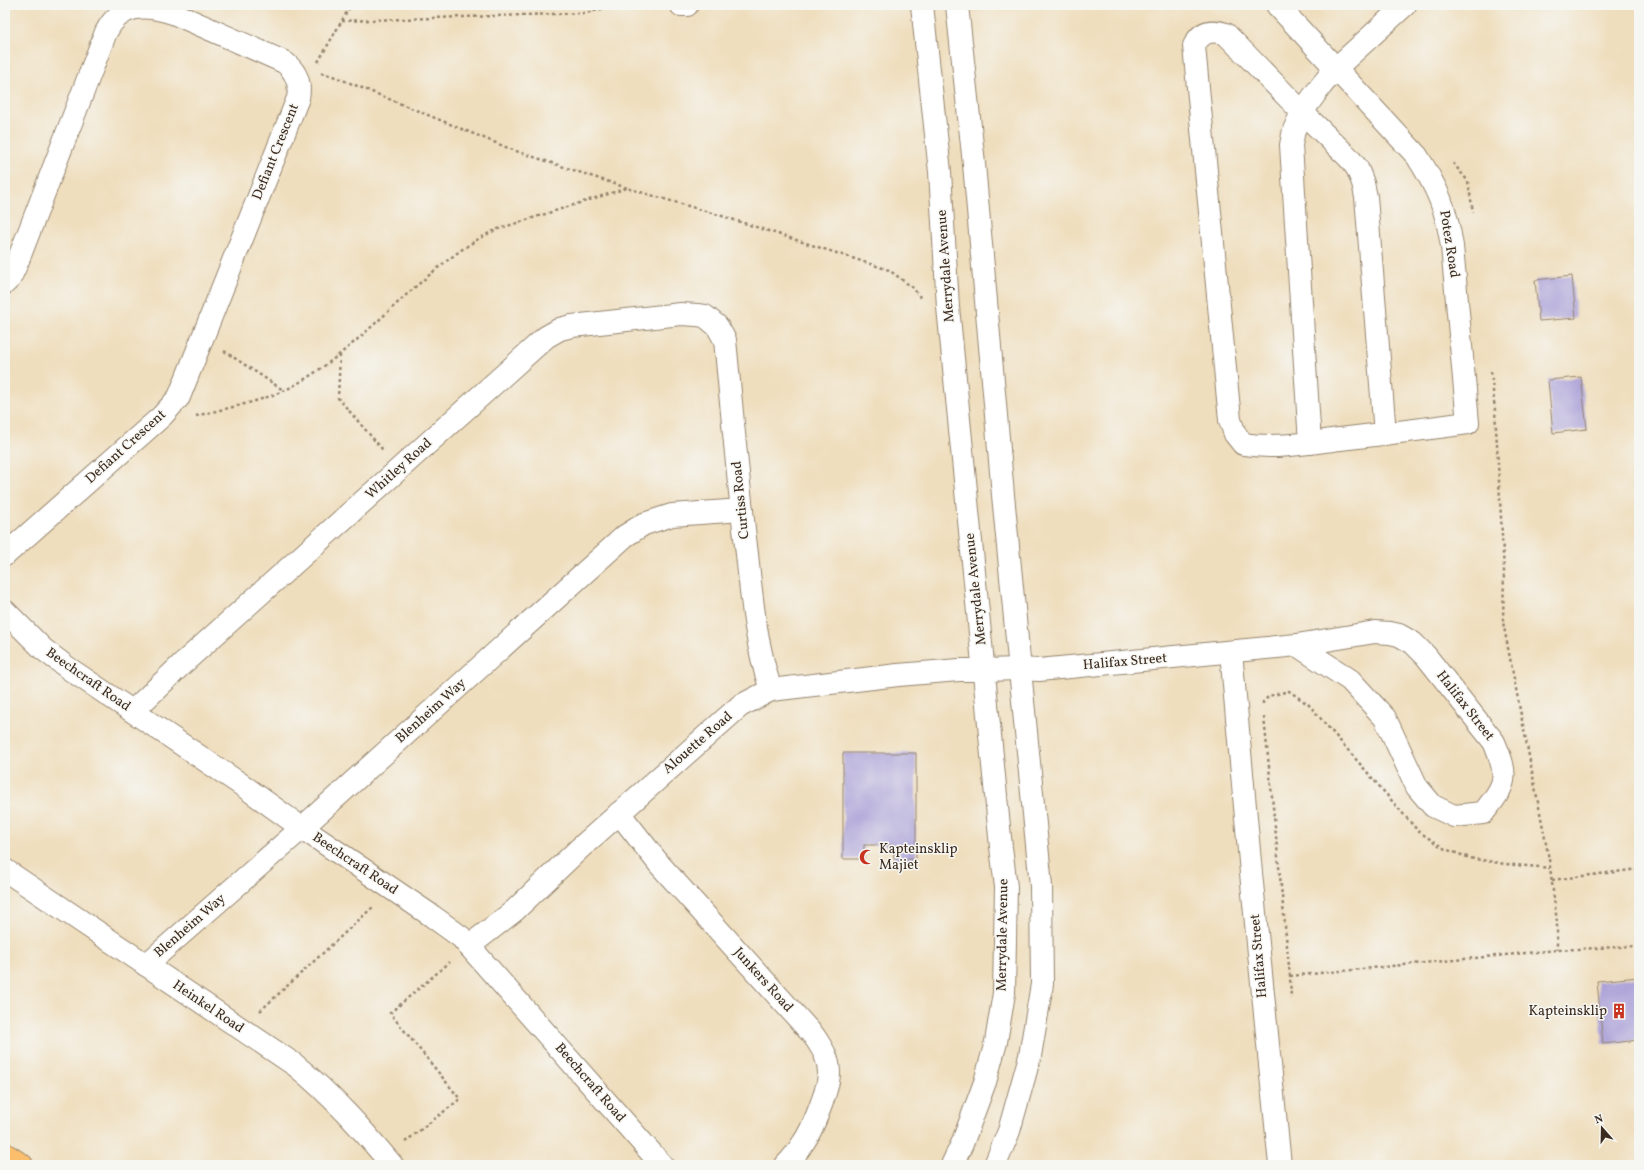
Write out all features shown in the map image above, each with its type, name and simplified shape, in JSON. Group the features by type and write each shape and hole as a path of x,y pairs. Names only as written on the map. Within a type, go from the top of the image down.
{"main road":[{"path":"5,1154 22,1165"}],"street":[{"path":"681,5 687,5"},
{"name":"Merrydale Avenue","path":"922,5 940,172 948,307 1006,887 1004,993 996,1042 985,1082 962,1144 952,1165"},
{"path":"957,5 974,164 1019,669 1041,886 1042,984 1030,1056 1009,1131 994,1165"},
{"name":"Potez Road","path":"1277,5 1417,156 1431,178 1448,219 1452,246 1468,424 1385,434"},
{"path":"1310,443 1291,145 1294,130 1302,112 1335,69 1405,5"},
{"path":"5,283 10,278 17,263 106,32 111,23 119,15 141,7 156,8 173,13 304,72"},
{"path":"1217,31 1226,34 1349,158 1356,168 1366,197 1385,434 1261,447 1243,444 1235,434 1230,420 1194,46 1198,38 1207,32 1217,31"},
{"name":"Defiant Crescent","path":"5,555 162,416 179,397 298,98 304,72"},
{"name":"Whitley Road","path":"133,711 546,337 560,329 589,323 681,314 705,316"},
{"name":"Curtiss Road","path":"705,316 717,326 725,340 756,635 762,663 771,690"},
{"name":"Blenheim Way","path":"146,965 302,828 625,536 644,524 672,515 742,510"},
{"name":"Beechcraft Road","path":"5,611 43,649 432,916 461,938 662,1165"},
{"name":"Halifax Street","path":"984,670 1039,670 1231,652 1297,645 1374,632 1399,635 1413,643 1426,656 1494,742 1501,758 1504,778 1498,795 1483,813 1454,816 1432,806 1417,787 1385,718 1350,680 1297,645"},
{"name":"Halifax Street","path":"1231,652 1250,873 1280,1165"},
{"name":"Alouette Road","path":"469,946 514,911 579,849 740,706 771,690 934,671 984,670"},
{"name":"Junkers Road","path":"619,813 660,865 814,1036 823,1049 829,1073 827,1089 804,1142 786,1165"},
{"name":"Heinkel Road","path":"5,870 295,1065 318,1084 355,1121 389,1161"}],"path":[{"path":"351,5 342,20 304,72 333,76 513,150 627,188 889,270 913,288 925,304"},
{"path":"342,20 586,14 617,5"},
{"path":"1450,160 1468,181 1474,220"},
{"path":"195,417 271,395 299,383 340,355 438,267 480,237 498,229 627,188"},
{"path":"220,348 284,390"},
{"path":"340,355 338,398 399,469"},
{"path":"1491,370 1495,410 1504,571 1503,622 1552,880 1557,922 1557,950"},
{"path":"1263,708 1263,702 1269,696 1289,691 1309,705 1418,831 1445,849 1470,858 1505,864 1550,868"},
{"path":"1264,713 1290,976 1557,950 1639,946"},
{"path":"1552,880 1639,869"},
{"path":"240,1029 392,889"},
{"path":"389,1161 460,1099 390,1013 469,946"}],"building":[{"path":"1572,276 1576,318 1539,321 1535,280"},
{"path":"1581,377 1587,429 1553,433 1548,380"},
{"path":"843,753 916,753 916,859 894,859 893,845 864,845 864,859 843,859"},
{"name":"Kapteinsklip","path":"1639,977 1639,1040 1603,1044 1597,981"}],"place":[{"name":"Kapteinsklip Majiet","path":"867,857"},
{"name":"Kapteinsklip","path":"1619,1011"}]}
